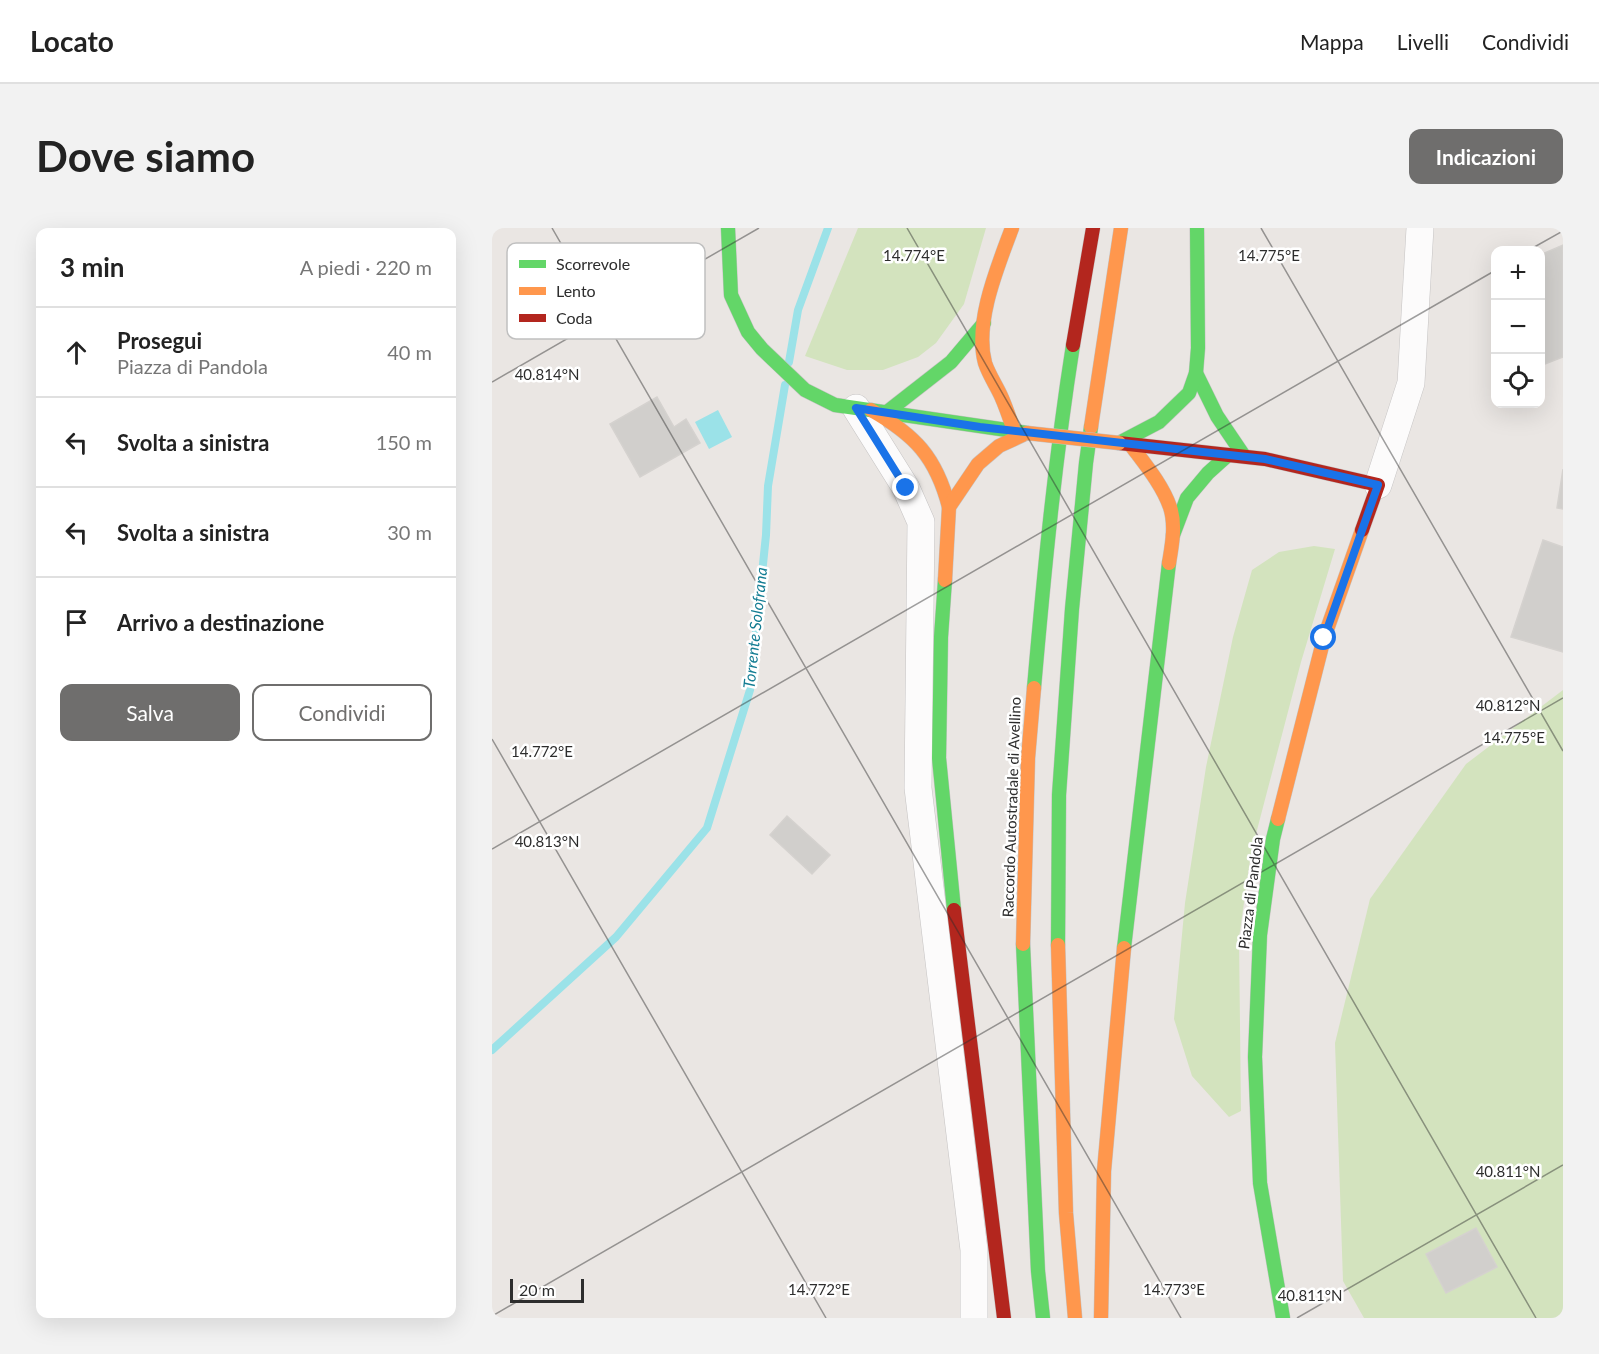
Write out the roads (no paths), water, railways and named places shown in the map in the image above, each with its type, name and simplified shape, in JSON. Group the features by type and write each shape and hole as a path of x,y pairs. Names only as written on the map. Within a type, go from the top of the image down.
{"main road":[{"path":"728,228 731,295 748,333 805,390 835,405 1021,432 1265,459 1378,485"},
{"path":"1012,228 984,323 984,358 988,374 1021,432"},
{"name":"Raccordo Autostradale di Avellino","path":"1043,1318 1038,1270 1023,961 1028,758 1045,561 1063,408 1093,228"},
{"path":"1075,1318 1066,1214 1060,1092 1059,795 1072,609 1086,463 1121,228"},
{"path":"1125,443 1159,422 1189,393 1196,373 1198,348 1197,228"},
{"path":"887,412 951,362 984,323"},
{"path":"1196,373 1223,429 1244,456"},
{"path":"863,409 908,434 933,464 949,507 941,637 939,758 949,868 1004,1318"},
{"path":"949,507 978,464 1021,432"},
{"path":"1101,1318 1102,1200 1113,1040 1173,535 1170,508 1151,473 1125,443"},
{"path":"1173,535 1187,498 1208,473 1228,455"},
{"name":"Piazza di Pandola","path":"1283,1318 1260,1183 1255,1057 1260,935 1273,839 1300,729 1324,638 1378,485"}],"street":[{"path":"1378,485 1411,383 1420,228"},
{"path":"863,409 906,488 921,522 918,788 974,1250 974,1318"}],"water":[{"path":"718,410 732,437 709,449 695,422"}],"waterway":[{"name":"Torrente Solofrana","path":"789,362 798,310 828,228"},
{"name":"Torrente Solofrana","path":"492,1050 616,937 707,828 750,690 766,535 768,486 785,385"}]}
